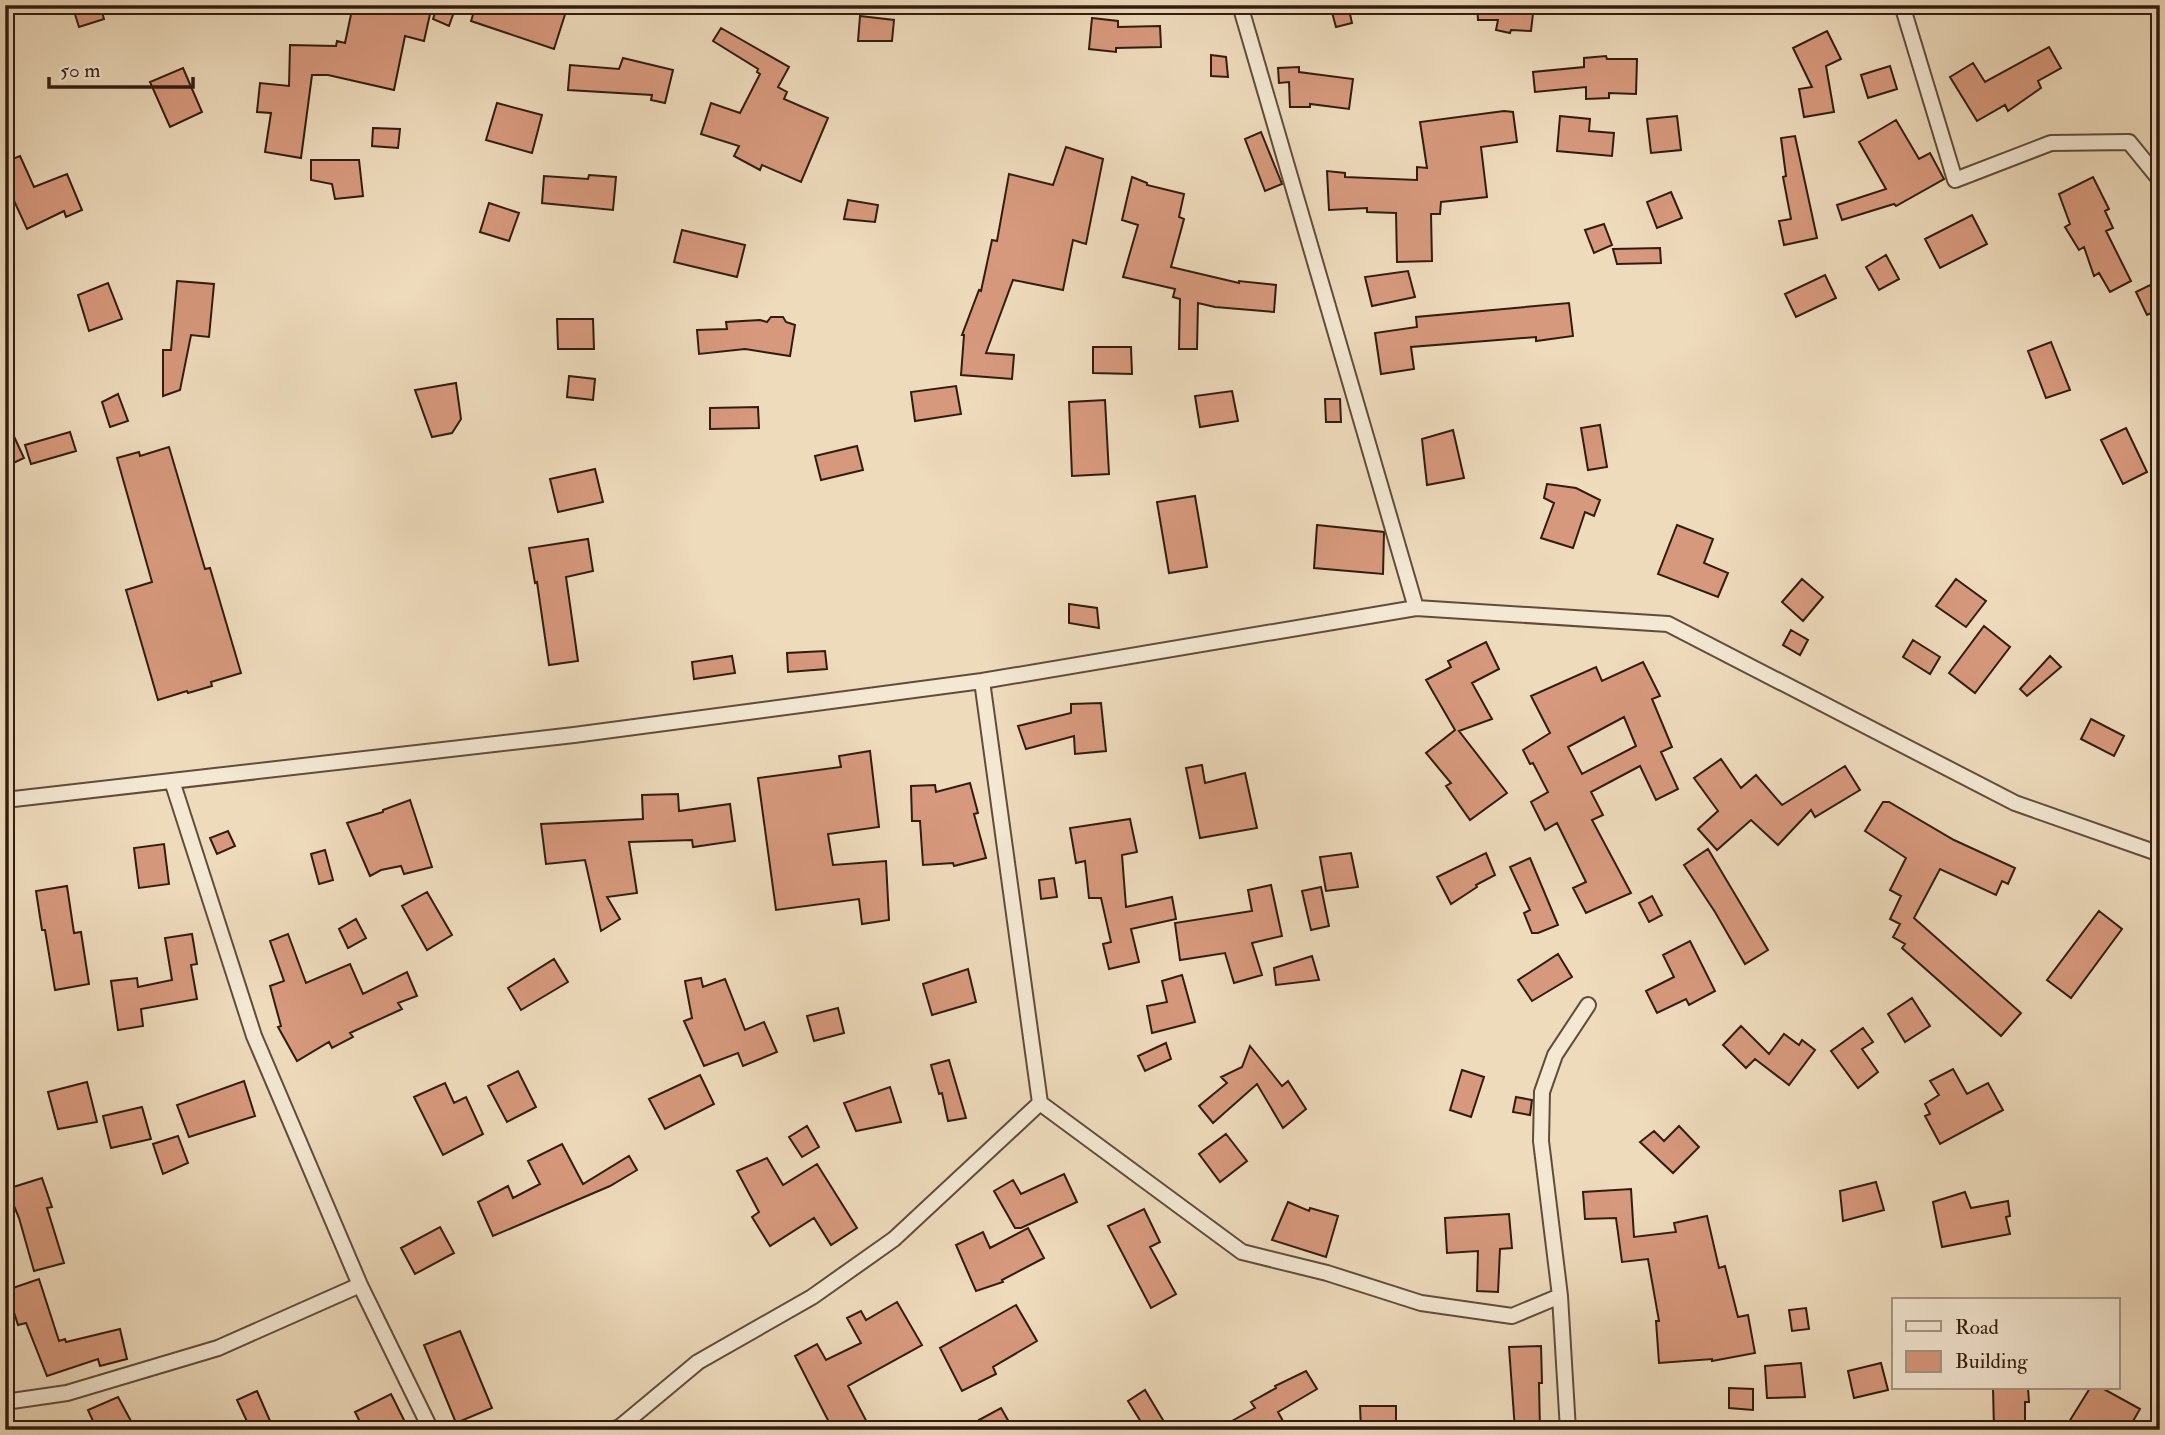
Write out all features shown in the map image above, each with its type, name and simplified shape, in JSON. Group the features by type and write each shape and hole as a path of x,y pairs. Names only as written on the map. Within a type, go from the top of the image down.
{"street":[{"path":"1240,5 1416,608"},
{"path":"1902,5 1955,180 2051,143 2129,142 2160,180"},
{"path":"5,800 574,735 982,681 1416,608 1668,624 2015,803 2160,854"},
{"path":"982,681 1040,1103 1242,1252 1327,1273 1422,1303 1512,1316 1560,1296"},
{"path":"172,781 254,1036 360,1285 431,1430"},
{"path":"1568,1430 1560,1296 1541,1141 1542,1092 1555,1055 1588,1005"},
{"path":"610,1430 620,1427 698,1362 812,1297 894,1239 1040,1103"},
{"path":"5,1402 66,1393 218,1348 360,1285"}],"building":[{"path":"72,5 100,5 104,19 79,27"},
{"path":"353,5 432,5 424,41 405,36 394,90 328,75 312,75 301,158 265,152 271,113 257,112 260,83 289,86 290,45 336,46 337,41 345,43"},
{"path":"438,5 455,9 449,26 433,19"},
{"path":"476,5 516,5 534,12 537,5 568,5 554,49 471,21"},
{"path":"1330,5 1348,5 1352,23 1336,27"},
{"path":"1477,5 1534,5 1531,31 1511,30 1510,33 1496,30 1498,20 1478,20"},
{"path":"860,16 894,20 892,41 858,41"},
{"path":"1092,18 1118,21 1118,27 1160,26 1161,47 1116,48 1116,52 1089,49"},
{"path":"721,28 789,67 778,87 787,92 784,99 828,118 801,182 762,165 760,170 734,156 739,146 701,134 711,103 740,113 760,74 758,69 713,41"},
{"path":"1827,31 1841,59 1826,66 1834,112 1804,117 1799,89 1812,87 1793,48"},
{"path":"2049,47 2061,68 2038,81 2041,88 2008,111 2005,105 1977,121 1950,77 1973,63 1985,82"},
{"path":"1211,55 1226,57 1228,77 1211,76"},
{"path":"1606,56 1607,59 1637,59 1636,94 1609,93 1609,98 1586,99 1586,87 1535,92 1533,72 1584,67 1584,58"},
{"path":"623,58 673,70 665,103 651,100 652,95 568,90 570,65 619,69"},
{"path":"1890,66 1897,89 1868,98 1861,75"},
{"path":"1299,67 1299,72 1353,79 1349,109 1310,104 1310,107 1290,107 1289,82 1279,83 1278,68"},
{"path":"183,68 202,112 170,127 150,82"},
{"path":"497,103 542,115 532,153 486,140"},
{"path":"1513,112 1517,142 1481,147 1487,197 1441,202 1440,214 1431,214 1432,261 1397,262 1396,213 1367,212 1367,208 1329,210 1327,171 1345,173 1345,177 1417,180 1417,167 1427,168 1420,122"},
{"path":"1560,116 1590,119 1589,131 1614,133 1612,156 1557,151"},
{"path":"1677,116 1681,150 1651,153 1647,119"},
{"path":"1896,120 1919,159 1930,153 1944,179 1896,206 1894,204 1842,220 1837,205 1886,189 1859,142"},
{"path":"373,128 400,129 398,148 372,146"},
{"path":"1261,132 1282,184 1265,191 1245,139"},
{"path":"1795,136 1817,238 1784,245 1779,221 1791,219 1783,177 1786,176 1781,138"},
{"path":"1066,147 1103,159 1086,244 1073,240 1063,290 1013,280 986,353 1014,355 1012,379 961,375 962,335 979,290 981,291 992,240 997,241 1009,174 1053,185"},
{"path":"20,156 34,187 67,174 82,210 66,217 64,211 27,229 10,192 5,194 5,162"},
{"path":"311,160 359,160 363,196 335,199 332,184 311,180"},
{"path":"589,175 616,177 613,210 542,203 544,176 588,179"},
{"path":"1132,177 1147,185 1184,194 1179,217 1184,219 1171,267 1239,283 1276,285 1274,312 1198,303 1197,349 1179,349 1180,299 1173,297 1175,289 1123,277 1138,225 1122,220"},
{"path":"2093,177 2109,209 2105,211 2113,228 2106,231 2131,281 2110,292 2099,273 2094,276 2084,247 2079,250 2065,227 2070,224 2059,194"},
{"path":"1671,192 1682,218 1657,228 1647,202"},
{"path":"848,200 878,205 875,222 844,219"},
{"path":"489,203 519,213 509,241 480,232"},
{"path":"1972,215 1987,244 1940,268 1925,239"},
{"path":"1604,224 1612,245 1594,253 1585,230"},
{"path":"682,230 745,245 737,277 674,262"},
{"path":"1660,248 1661,263 1617,264 1613,249"},
{"path":"1886,255 1899,279 1879,290 1866,267"},
{"path":"1408,271 1415,297 1372,306 1365,277"},
{"path":"1825,275 1836,298 1796,317 1785,294"},
{"path":"177,281 214,284 209,337 191,335 180,390 163,396 163,350 171,350"},
{"path":"108,283 122,319 89,331 78,295"},
{"path":"2150,285 2160,309 2147,315 2136,292"},
{"path":"1569,303 1573,336 1536,341 1536,337 1411,347 1414,369 1381,374 1375,333 1417,327 1416,317"},
{"path":"771,317 783,317 786,322 795,325 790,356 745,349 699,354 697,330 727,329 726,322 767,322"},
{"path":"557,319 593,319 594,349 558,349"},
{"path":"2051,342 2070,390 2046,398 2028,351"},
{"path":"1093,347 1131,347 1132,374 1093,373"},
{"path":"569,376 595,379 593,400 567,397"},
{"path":"456,383 461,419 452,433 432,437 415,390"},
{"path":"956,386 961,414 915,421 911,392"},
{"path":"1232,391 1238,421 1200,427 1195,396"},
{"path":"118,394 128,421 110,427 102,402"},
{"path":"1325,399 1340,399 1341,422 1326,422"},
{"path":"1105,400 1109,474 1072,476 1069,402"},
{"path":"758,407 759,428 710,429 710,408"},
{"path":"5,417 24,458 5,467"},
{"path":"1600,425 1607,467 1588,470 1581,428"},
{"path":"2126,428 2147,472 2123,484 2101,440"},
{"path":"1453,430 1464,478 1427,485 1422,439"},
{"path":"70,432 76,451 31,464 25,445"},
{"path":"857,446 863,470 821,480 815,456"},
{"path":"169,447 205,569 210,568 241,673 211,682 212,686 158,700 126,590 152,582 117,458 139,452 140,456"},
{"path":"595,469 603,502 558,512 550,479"},
{"path":"1547,484 1576,488 1600,500 1594,516 1585,512 1573,548 1541,538 1554,503 1544,498"},
{"path":"1195,496 1207,567 1169,573 1157,502"},
{"path":"1317,525 1384,532 1383,574 1314,568"},
{"path":"1677,525 1713,539 1704,563 1728,573 1718,597 1658,574"},
{"path":"588,539 593,571 566,577 578,661 549,665 537,582 535,583 529,548"},
{"path":"1802,579 1823,597 1803,621 1782,602"},
{"path":"1956,579 1986,601 1966,627 1936,606"},
{"path":"1069,604 1097,608 1099,628 1069,623"},
{"path":"1984,626 2010,647 1975,693 1949,673"},
{"path":"1791,630 1808,640 1800,655 1783,645"},
{"path":"1913,640 1940,657 1930,674 1903,657"},
{"path":"1486,642 1499,669 1472,683 1492,719 1459,731 1507,793 1470,820 1446,786 1451,783 1426,753 1455,730 1426,680 1451,667 1448,661"},
{"path":"825,651 827,669 788,672 787,653"},
{"path":"732,656 735,673 694,679 692,662"},
{"path":"2050,656 2061,667 2027,696 2020,689"},
{"path":"1643,662 1660,696 1652,699 1672,747 1661,752 1678,789 1656,800 1640,766 1591,792 1603,815 1592,820 1631,893 1586,913 1573,888 1586,882 1557,823 1545,830 1531,802 1548,792 1523,750 1550,733 1531,696 1596,667 1602,681","holes":["1624,717 1636,746 1582,774 1568,747"]},
{"path":"1101,703 1106,751 1075,754 1074,736 1026,749 1018,726 1071,713 1071,704"},
{"path":"2091,719 2124,736 2114,756 2081,739"},
{"path":"870,751 879,827 828,834 833,865 886,861 889,920 862,924 859,899 776,910 758,778 841,767 839,756"},
{"path":"1721,759 1741,788 1756,775 1782,805 1845,766 1860,790 1815,817 1811,810 1778,845 1751,820 1717,850 1698,829 1718,811 1694,778"},
{"path":"1202,765 1205,783 1245,773 1257,828 1200,838 1186,768"},
{"path":"970,783 978,813 974,814 986,858 954,866 953,863 923,865 920,821 912,821 911,786 935,785 936,792"},
{"path":"678,794 679,811 730,804 735,841 693,847 692,840 629,842 637,893 607,897 620,919 601,931 585,860 546,864 541,824 643,819 642,795"},
{"path":"410,800 432,867 404,874 401,866 381,870 370,876 347,823"},
{"path":"1883,802 1889,802 1954,840 2015,868 2008,884 2002,881 1996,895 1940,869 1914,918 2021,1013 2001,1036 1902,948 1905,944 1893,937 1900,924 1890,919 1901,896 1890,890 1906,858 1865,831"},
{"path":"1130,819 1137,852 1122,855 1126,907 1172,897 1176,919 1131,929 1139,962 1109,969 1103,944 1111,942 1101,898 1089,898 1085,861 1076,863 1070,828"},
{"path":"228,831 235,846 217,854 210,838"},
{"path":"164,844 169,884 139,888 134,848"},
{"path":"1708,849 1768,950 1745,964 1684,865"},
{"path":"325,850 333,880 319,884 311,854"},
{"path":"1351,853 1358,887 1326,891 1320,857"},
{"path":"1486,853 1495,875 1476,885 1477,887 1451,904 1437,877"},
{"path":"1530,858 1558,925 1538,933 1532,933 1524,913 1530,910 1510,867"},
{"path":"1054,878 1057,897 1041,899 1039,880"},
{"path":"1271,885 1282,936 1252,943 1262,975 1234,983 1225,953 1180,960 1175,923 1252,911 1248,890"},
{"path":"67,886 74,933 81,932 89,984 55,990 36,891"},
{"path":"1321,887 1329,926 1311,930 1302,891"},
{"path":"427,892 452,935 427,950 402,906"},
{"path":"1652,896 1662,915 1649,922 1639,903"},
{"path":"2099,911 2122,929 2071,998 2047,980"},
{"path":"356,919 366,938 348,948 339,929"},
{"path":"192,934 197,964 191,965 197,999 141,1009 143,1026 118,1030 111,981 137,978 138,987 172,980 165,938"},
{"path":"288,934 306,983 350,964 363,994 407,972 417,996 398,1003 402,1009 350,1033 353,1037 332,1048 329,1042 297,1061 278,1027 281,1026 270,986 284,981 270,941"},
{"path":"1690,941 1715,991 1689,1005 1686,999 1657,1013 1646,991 1674,977 1663,955"},
{"path":"1558,954 1572,977 1532,1001 1518,980"},
{"path":"1312,956 1319,980 1276,985 1274,968"},
{"path":"554,959 568,982 521,1010 508,988"},
{"path":"968,969 976,1002 932,1015 923,984"},
{"path":"1182,975 1195,1022 1152,1033 1147,1006 1167,1002 1162,981"},
{"path":"701,978 703,987 725,979 745,1030 764,1022 777,1052 743,1066 738,1053 704,1066 684,1021 692,1018 685,981"},
{"path":"1912,998 1930,1026 1905,1042 1888,1014"},
{"path":"838,1008 844,1033 814,1041 807,1016"},
{"path":"1741,1026 1769,1054 1784,1034 1799,1045 1802,1040 1815,1050 1789,1085 1755,1059 1746,1068 1723,1045"},
{"path":"1863,1028 1873,1042 1862,1049 1878,1072 1858,1088 1831,1051"},
{"path":"1166,1043 1171,1059 1145,1071 1138,1056"},
{"path":"1250,1046 1282,1086 1288,1081 1306,1109 1283,1128 1257,1084 1213,1123 1199,1106 1227,1083 1221,1077 1242,1067"},
{"path":"949,1060 966,1118 948,1121 942,1093 939,1094 931,1065"},
{"path":"1953,1069 1967,1094 1988,1083 2003,1110 1940,1144 1925,1116 1930,1114 1925,1104 1939,1095 1930,1081"},
{"path":"1462,1070 1484,1077 1471,1117 1450,1110"},
{"path":"518,1071 536,1107 507,1122 488,1086"},
{"path":"700,1075 714,1104 665,1129 649,1099"},
{"path":"244,1081 255,1116 189,1137 177,1105"},
{"path":"87,1082 97,1122 58,1129 48,1092"},
{"path":"445,1083 454,1103 466,1097 483,1134 443,1155 414,1097"},
{"path":"890,1087 901,1122 856,1131 844,1103"},
{"path":"1516,1097 1532,1100 1530,1115 1513,1112"},
{"path":"142,1107 151,1139 111,1148 103,1116"},
{"path":"807,1126 819,1147 802,1157 789,1137"},
{"path":"1679,1126 1699,1147 1673,1173 1640,1142 1654,1131 1664,1141"},
{"path":"1226,1134 1247,1161 1220,1182 1199,1154"},
{"path":"178,1136 188,1163 163,1174 153,1144"},
{"path":"562,1144 583,1184 629,1156 637,1170 610,1186 493,1236 478,1202 508,1186 513,1198 540,1184 528,1161"},
{"path":"767,1158 783,1185 817,1164 857,1228 831,1245 814,1218 770,1246 752,1217 759,1212 737,1171"},
{"path":"1064,1174 1077,1202 1021,1228 1015,1228 994,1191 1013,1180 1021,1194"},
{"path":"42,1178 52,1207 47,1208 64,1263 34,1271 19,1218 7,1189"},
{"path":"1876,1182 1884,1210 1843,1221 1840,1191"},
{"path":"1631,1189 1634,1237 1676,1232 1674,1223 1707,1216 1719,1268 1725,1266 1738,1317 1748,1315 1755,1353 1712,1361 1659,1363 1656,1321 1659,1321 1648,1259 1622,1262 1616,1218 1585,1219 1583,1192"},
{"path":"1965,1192 1971,1208 2008,1201 2010,1216 2006,1217 2010,1234 1942,1247 1933,1202"},
{"path":"1288,1202 1309,1211 1310,1208 1338,1216 1326,1257 1272,1240"},
{"path":"1144,1209 1160,1242 1150,1247 1176,1294 1151,1308 1108,1226"},
{"path":"1509,1214 1512,1248 1500,1249 1498,1292 1477,1291 1478,1251 1447,1253 1445,1218"},
{"path":"440,1227 454,1253 415,1274 401,1248"},
{"path":"1028,1228 1044,1258 1002,1280 1003,1282 976,1291 956,1245 983,1232 990,1248"},
{"path":"39,1279 59,1341 65,1339 66,1342 120,1329 127,1359 100,1366 98,1359 47,1376 26,1323 18,1325 7,1290"},
{"path":"897,1302 922,1345 848,1386 871,1430 833,1430 795,1356 817,1344 826,1360 861,1343 847,1318 861,1311 866,1320"},
{"path":"1016,1305 1037,1341 993,1367 996,1374 962,1391 940,1348"},
{"path":"1806,1308 1809,1329 1792,1331 1789,1310"},
{"path":"460,1331 492,1408 456,1423 424,1345"},
{"path":"1541,1346 1540,1430 1515,1430 1509,1347"},
{"path":"1801,1363 1805,1397 1767,1398 1765,1366"},
{"path":"1881,1363 1888,1390 1854,1398 1848,1371"},
{"path":"1306,1371 1317,1389 1278,1412 1288,1430 1216,1430 1255,1408 1251,1402 1276,1388 1275,1386"},
{"path":"1729,1388 1753,1389 1753,1410 1729,1408"},
{"path":"1145,1390 1169,1430 1146,1430 1128,1401"},
{"path":"1993,1390 2028,1390 2029,1402 2025,1402 2025,1430 1994,1430"},
{"path":"2089,1390 2106,1390 2140,1409 2128,1430 2064,1430"},
{"path":"257,1391 274,1430 251,1430 237,1400"},
{"path":"391,1394 409,1430 364,1430 355,1412"},
{"path":"118,1397 131,1421 112,1430 97,1430 88,1410"},
{"path":"1360,1406 1396,1406 1396,1430 1361,1430"},
{"path":"1001,1408 1009,1422 995,1430 985,1430 979,1420"}]}
